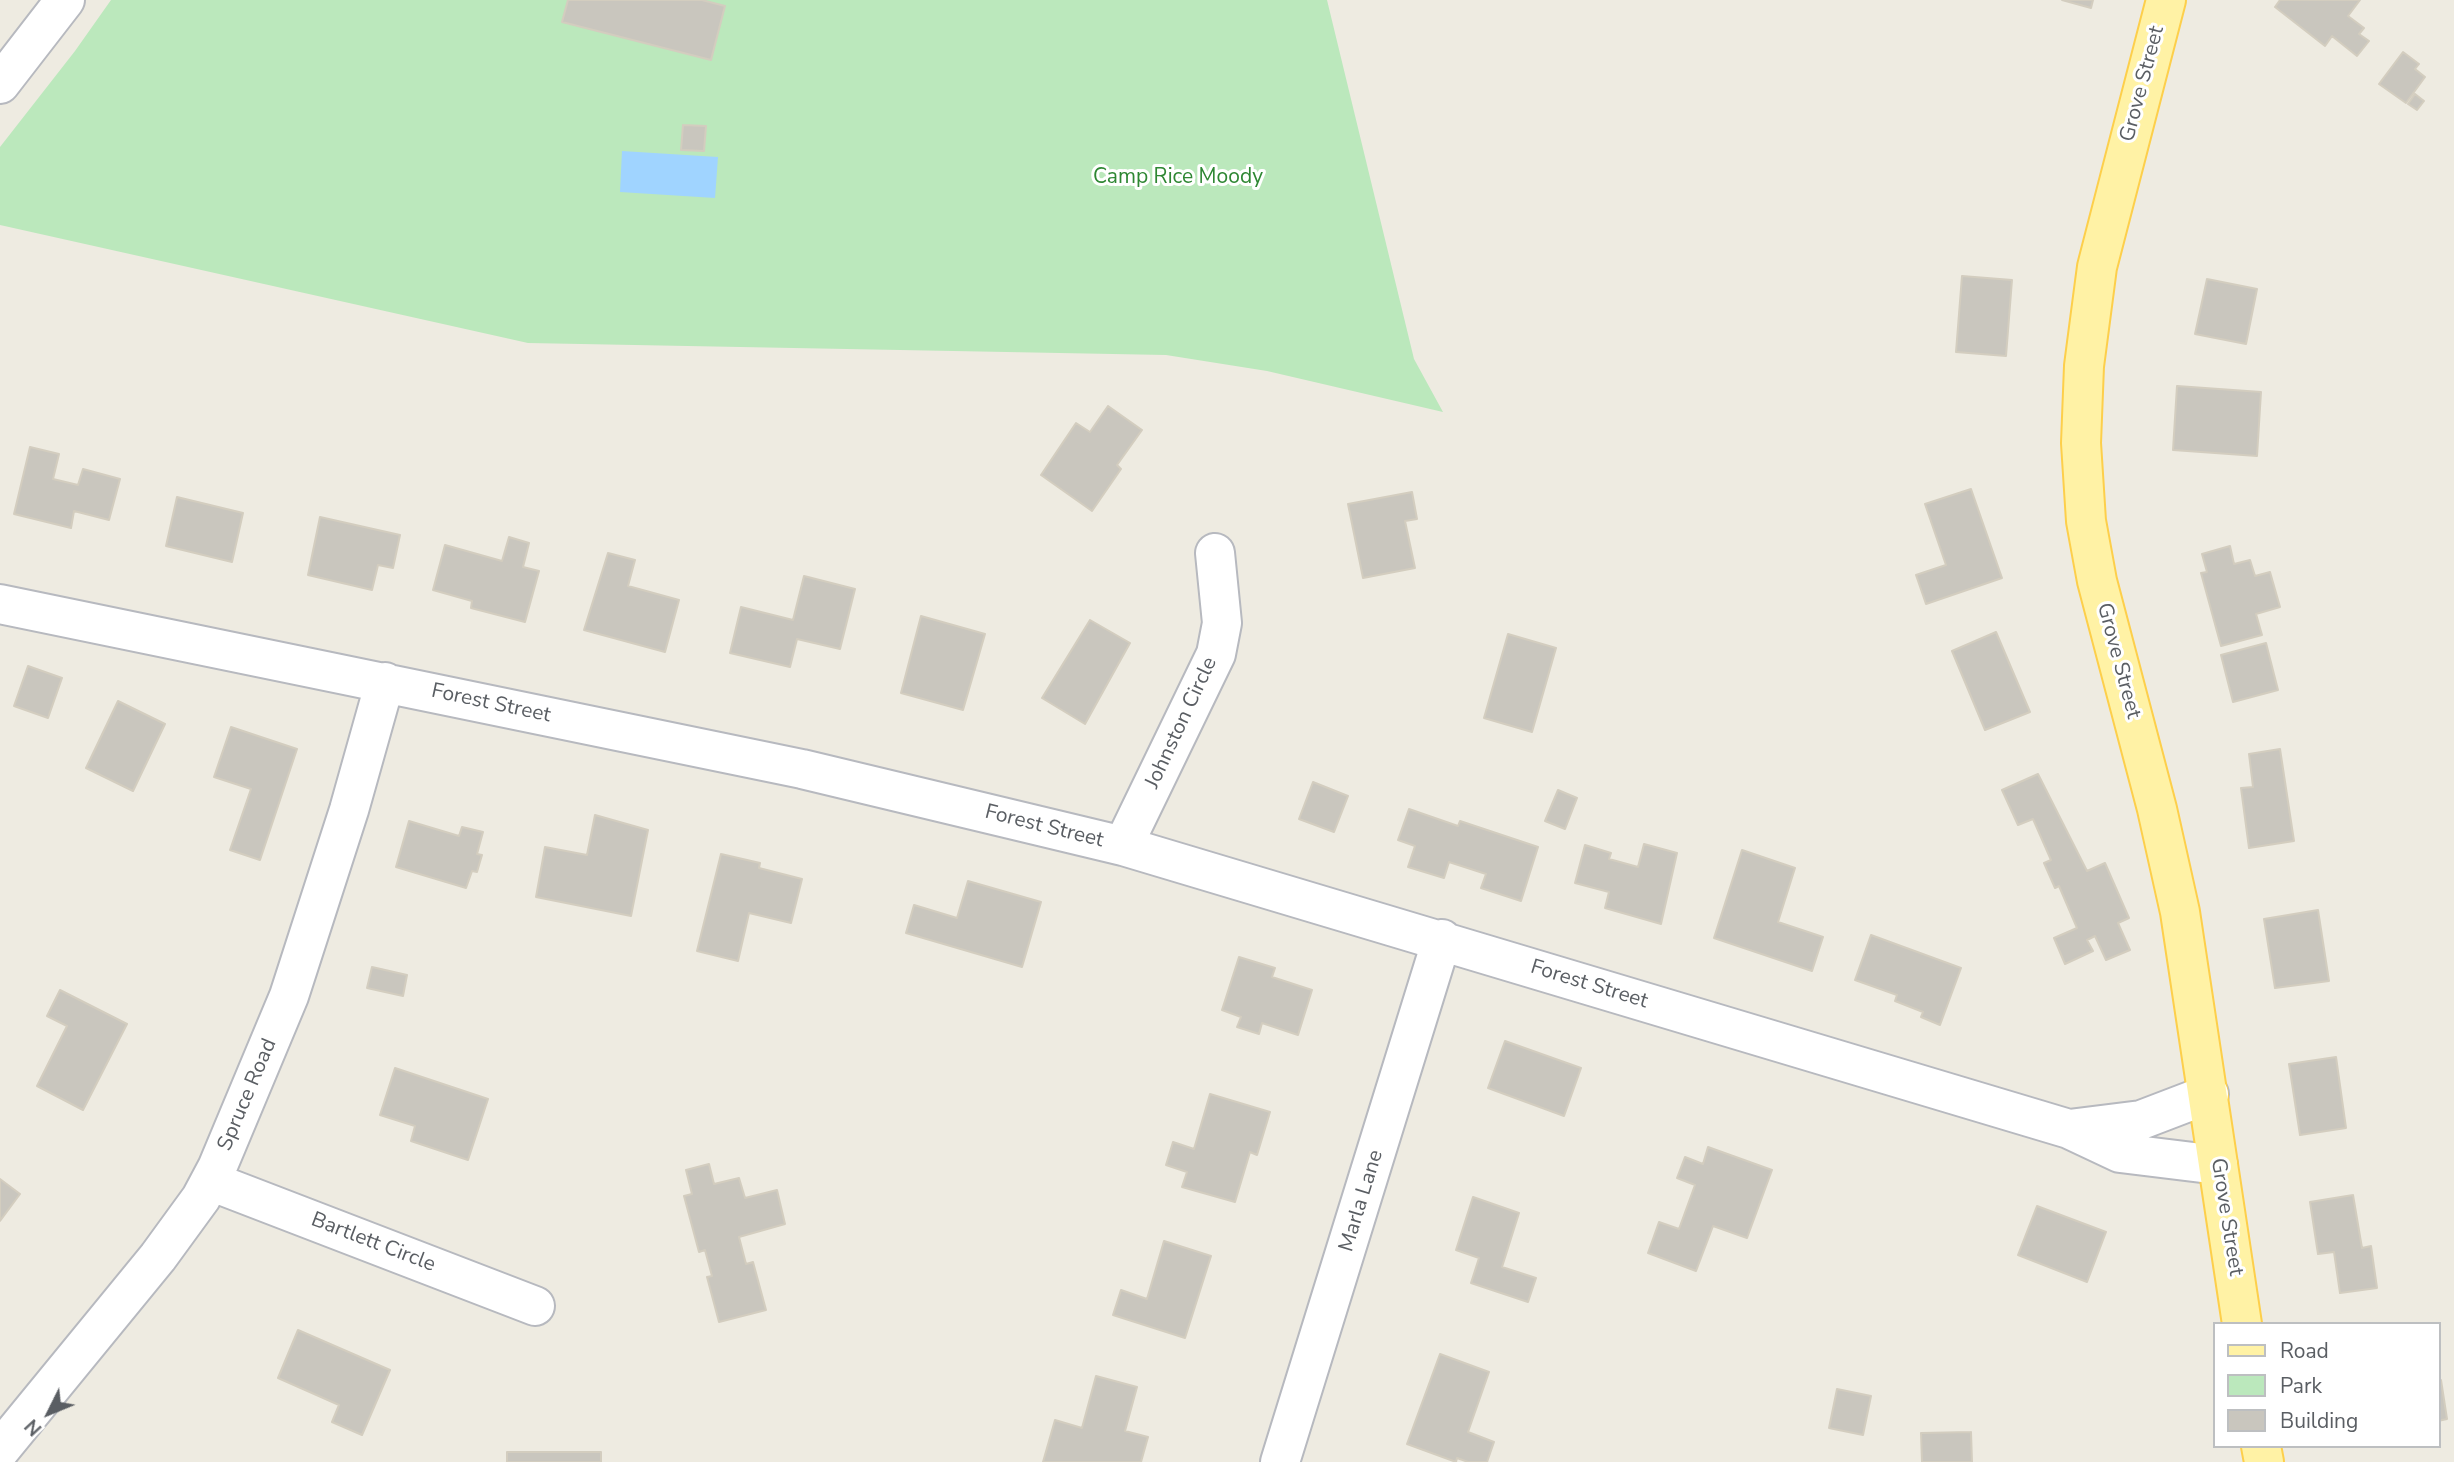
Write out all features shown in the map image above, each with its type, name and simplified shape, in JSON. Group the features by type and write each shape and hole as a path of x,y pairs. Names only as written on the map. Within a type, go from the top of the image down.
{"main road":[{"name":"Grove Street","path":"2166,0 2097,267 2084,366 2081,443 2086,521 2097,581 2157,809 2180,912 2242,1322"}],"street":[{"path":"0,84 65,0"},
{"name":"Johnston Circle","path":"1123,846 1216,654 1222,623 1215,553"},
{"name":"Forest Street","path":"0,604 802,769 1123,846 1442,939 1937,1092 2069,1129 2120,1153 2218,1165"},
{"name":"Spruce Road","path":"0,1450 158,1256 210,1181 289,996 349,810 385,682"},
{"name":"Marla Lane","path":"1280,1462 1442,939"},
{"name":"Forest Street","path":"2069,1129 2141,1120 2209,1094"},
{"name":"Bartlett Circle","path":"210,1181 535,1306"}],"green space":[{"name":"Camp Rice Moody","path":"111,0 1327,0 1414,359 1443,412 1267,371 1166,355 528,343 0,225 0,147"}],"water":[{"path":"622,151 718,157 715,198 620,192"}],"building":[{"path":"568,0 702,0 725,6 711,60 562,22"},
{"path":"2062,0 2093,0 2091,8"},
{"path":"2280,0 2360,0 2348,16 2364,28 2359,34 2369,41 2357,56 2332,36 2325,46 2275,7"},
{"path":"2403,52 2419,64 2415,69 2425,77 2406,103 2379,84"},
{"path":"2415,94 2424,101 2417,110 2408,104"},
{"path":"683,125 706,126 704,151 681,150"},
{"path":"1962,276 2012,280 2006,356 1956,352"},
{"path":"2207,279 2257,289 2246,344 2195,334"},
{"path":"2177,386 2261,392 2257,456 2173,450"},
{"path":"1108,406 1142,430 1117,465 1121,469 1092,511 1041,475 1076,423 1090,432"},
{"path":"30,447 59,454 53,479 78,485 83,469 120,479 109,520 74,511 71,528 14,514"},
{"path":"1971,489 2002,578 1926,604 1916,575 1946,565 1925,504"},
{"path":"1412,492 1417,519 1405,521 1415,568 1363,578 1348,504"},
{"path":"177,497 243,513 232,562 166,546"},
{"path":"320,517 400,535 393,568 378,565 372,590 308,575"},
{"path":"509,537 529,543 523,567 539,571 525,622 471,608 472,601 433,590 445,545 502,561"},
{"path":"2230,546 2234,564 2250,560 2255,576 2270,572 2280,607 2256,614 2262,635 2221,646 2201,573 2207,572 2202,554"},
{"path":"608,553 635,560 628,586 679,600 665,652 584,630"},
{"path":"804,576 855,589 840,649 797,639 790,667 730,653 741,607 793,620"},
{"path":"921,616 985,634 963,710 901,693"},
{"path":"1090,620 1130,643 1085,724 1042,698"},
{"path":"1996,632 2030,712 1985,730 1952,651"},
{"path":"1508,634 1556,648 1532,732 1484,718"},
{"path":"2266,643 2278,690 2233,702 2221,655"},
{"path":"28,666 62,678 48,718 14,706"},
{"path":"118,701 165,724 133,791 86,768"},
{"path":"231,727 297,749 260,860 230,850 251,789 214,777"},
{"path":"2280,749 2294,841 2249,848 2241,788 2253,787 2249,754"},
{"path":"2038,774 2087,871 2105,863 2129,918 2118,923 2130,950 2106,960 2095,936 2087,940 2093,951 2065,964 2054,938 2077,928 2059,886 2055,888 2044,863 2051,860 2033,819 2018,825 2002,790"},
{"path":"1313,782 1348,796 1334,832 1299,819"},
{"path":"1558,790 1577,798 1565,829 1545,821"},
{"path":"1409,809 1458,826 1460,821 1538,847 1521,901 1481,888 1486,874 1449,862 1444,878 1408,867 1415,846 1398,840"},
{"path":"595,815 648,830 631,916 536,897 545,847 587,855"},
{"path":"409,821 459,836 462,827 483,832 477,854 482,855 477,872 472,871 466,888 396,867"},
{"path":"1644,844 1677,853 1661,924 1605,908 1609,892 1575,883 1585,845 1611,853 1609,859 1638,867"},
{"path":"1742,850 1795,868 1778,922 1823,937 1812,971 1714,938"},
{"path":"721,854 760,863 759,868 802,879 791,923 749,913 738,961 697,951"},
{"path":"968,881 1041,902 1022,967 906,933 914,905 957,918"},
{"path":"2318,910 2329,981 2275,988 2264,919"},
{"path":"1871,935 1961,968 1940,1025 1921,1017 1923,1012 1895,1001 1897,995 1855,980"},
{"path":"1239,957 1275,968 1272,977 1312,990 1298,1035 1262,1023 1259,1034 1237,1027 1241,1017 1222,1010"},
{"path":"372,967 407,975 403,996 367,988"},
{"path":"60,990 127,1024 83,1110 37,1086 67,1026 47,1016"},
{"path":"1505,1041 1581,1068 1564,1116 1488,1088"},
{"path":"2336,1057 2346,1128 2300,1135 2289,1064"},
{"path":"395,1068 488,1099 468,1160 411,1141 415,1126 380,1115"},
{"path":"1210,1094 1270,1112 1257,1155 1250,1152 1235,1202 1182,1187 1187,1172 1166,1165 1173,1142 1194,1149"},
{"path":"1708,1147 1772,1170 1747,1238 1713,1226 1696,1271 1648,1253 1659,1222 1679,1229 1695,1185 1677,1178 1685,1157 1703,1164"},
{"path":"709,1164 714,1184 739,1178 745,1198 777,1190 785,1224 739,1237 746,1264 753,1262 766,1310 719,1322 707,1277 712,1276 705,1250 699,1252 684,1196 692,1194 686,1170"},
{"path":"0,1179 20,1194 0,1221"},
{"path":"2353,1195 2362,1248 2371,1246 2377,1288 2340,1293 2334,1252 2318,1254 2310,1202"},
{"path":"1473,1197 1519,1213 1502,1267 1536,1278 1528,1302 1471,1283 1479,1258 1456,1250"},
{"path":"2037,1206 2106,1232 2087,1282 2018,1255"},
{"path":"1164,1241 1211,1256 1185,1338 1113,1315 1121,1290 1147,1299"},
{"path":"298,1330 390,1370 362,1435 332,1422 339,1405 278,1378"},
{"path":"1440,1354 1489,1372 1468,1432 1494,1442 1487,1462 1468,1462 1457,1458 1456,1462 1407,1444"},
{"path":"1096,1376 1137,1387 1125,1431 1148,1437 1141,1462 1043,1462 1055,1420 1082,1428"},
{"path":"2440,1380 2441,1380 2447,1419 2440,1421"},
{"path":"1837,1389 1871,1396 1863,1435 1829,1428"},
{"path":"1971,1432 1972,1462 1922,1462 1921,1433"},
{"path":"507,1452 601,1452 601,1462 507,1462"}]}
